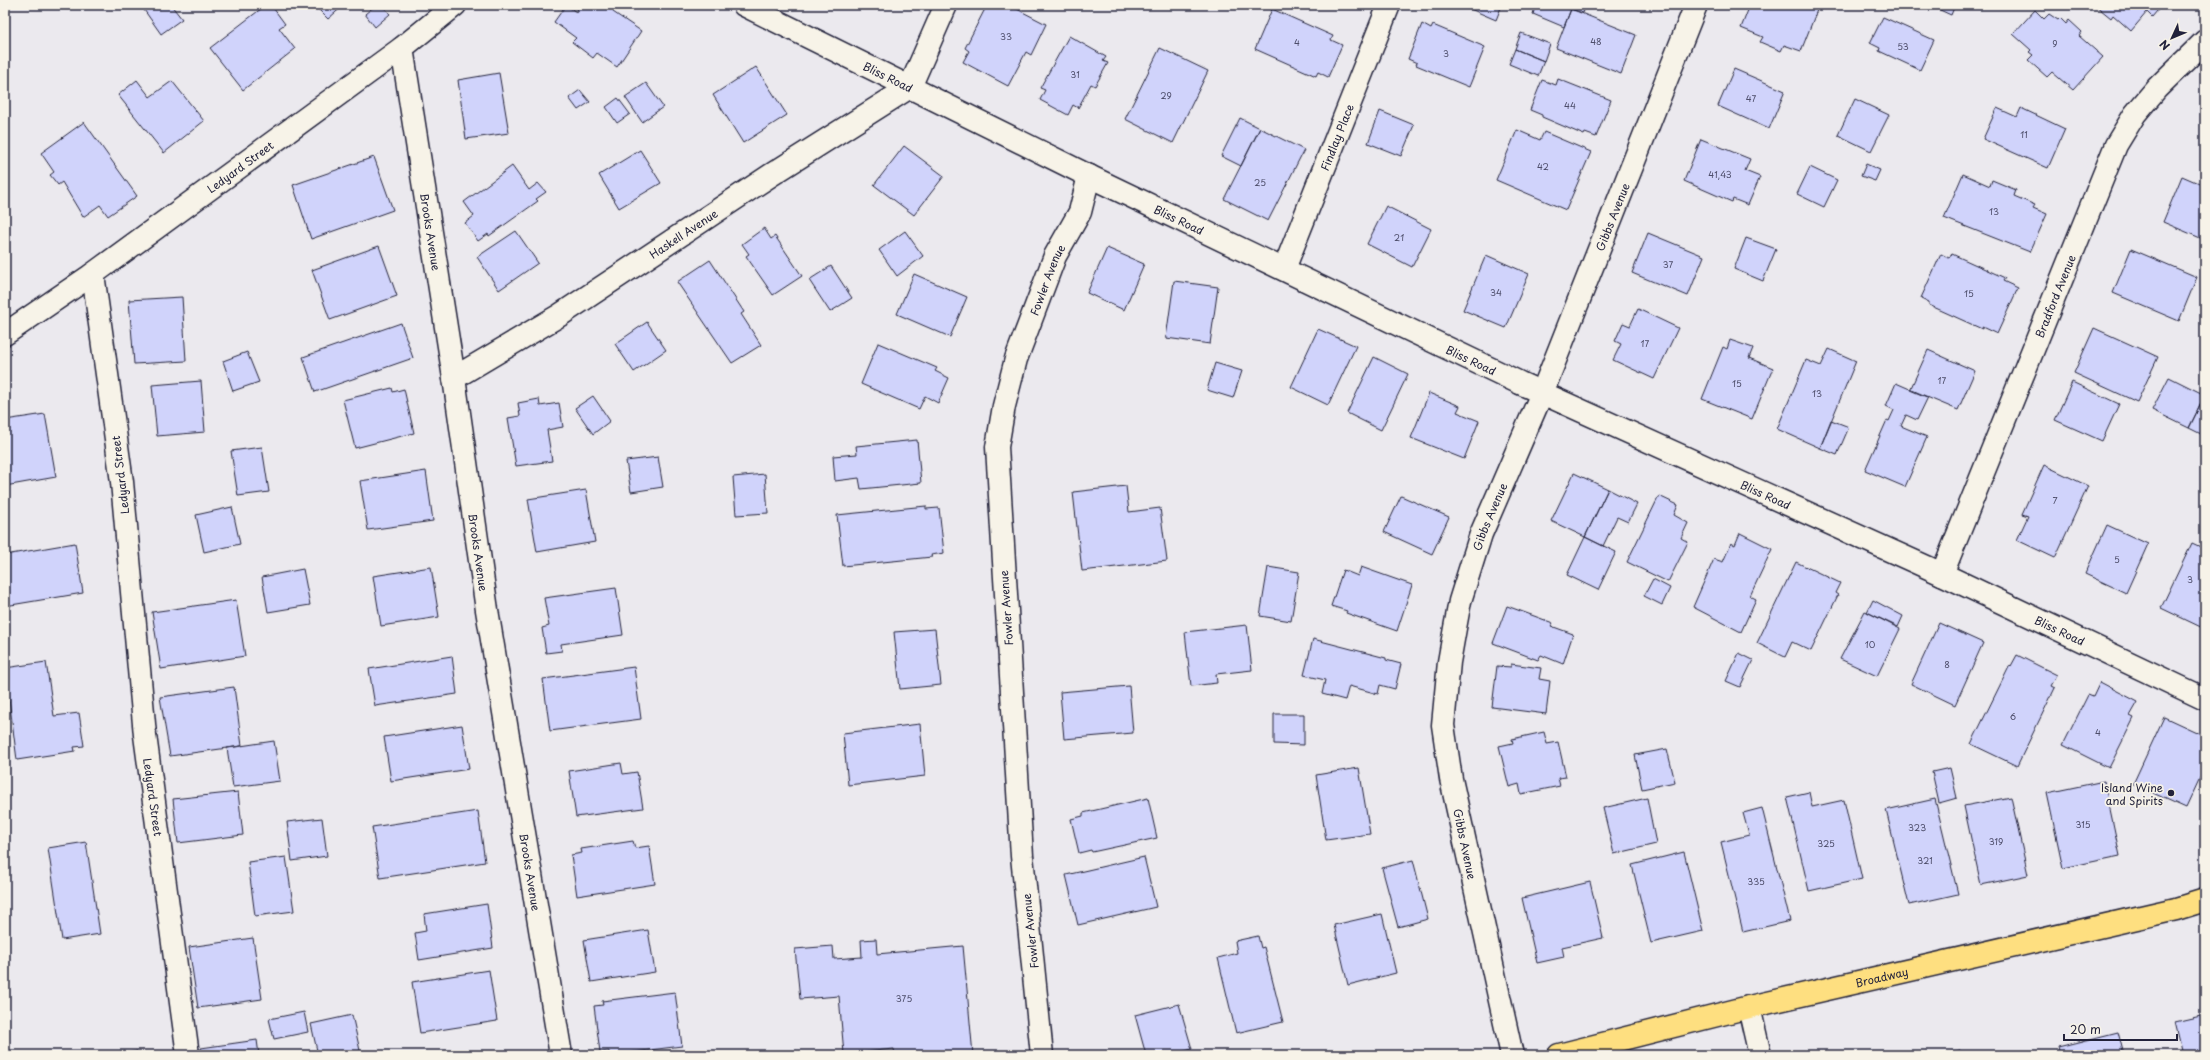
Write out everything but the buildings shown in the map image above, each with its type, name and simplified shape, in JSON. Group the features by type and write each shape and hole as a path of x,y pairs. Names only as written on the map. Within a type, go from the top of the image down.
{"main road":[{"name":"Broadway","path":"1559,1055 1750,1007 2176,909 2205,900"}],"street":[{"name":"Ledyard Street","path":"188,1055 145,735 122,482 93,274 402,48 455,5"},
{"name":"Bliss Road","path":"744,5 1089,176 1542,393 1942,574 2205,699"},
{"path":"910,88 946,5"},
{"name":"Findlay Place","path":"1284,269 1388,5"},
{"name":"Gibbs Avenue","path":"1512,1055 1451,779 1443,725 1449,662 1460,601 1481,534 1542,393 1696,5"},
{"name":"Bradford Avenue","path":"1942,574 2116,145 2135,114 2158,88 2205,42"},
{"name":"Brooks Avenue","path":"402,48 454,378 489,618 560,1055"},
{"name":"Haskell Avenue","path":"454,378 560,315 759,183 910,88"},
{"name":"Fowler Avenue","path":"1042,1055 1022,856 997,447 1004,406 1016,359 1055,256 1080,212 1089,176"},
{"path":"5,334 93,274"},
{"path":"1750,1007 1760,1055"}],"place":[{"name":"Island Wine and Spirits","path":"2171,793"}]}
